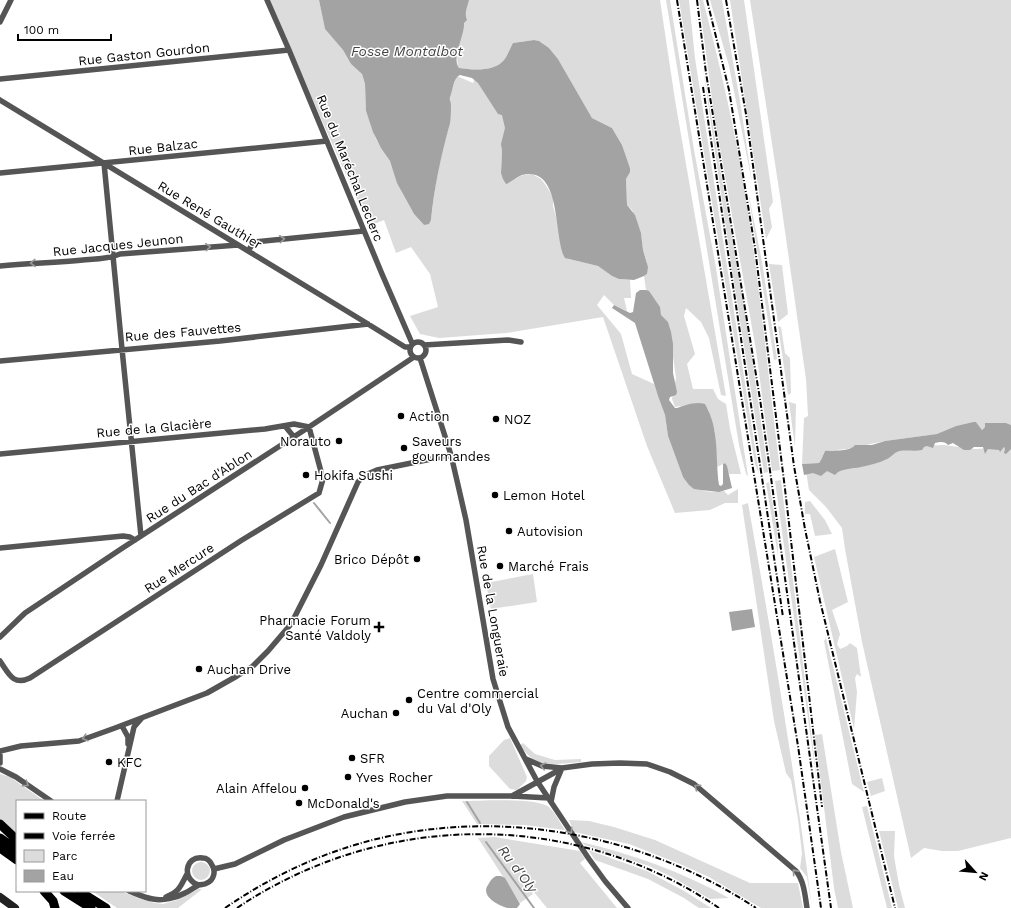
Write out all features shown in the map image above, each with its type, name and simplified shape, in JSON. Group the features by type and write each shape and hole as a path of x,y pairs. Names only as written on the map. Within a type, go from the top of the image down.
{"main road":[{"path":"0,824 16,839"},
{"path":"0,838 16,849"},
{"path":"0,848 16,859"},
{"path":"45,892 53,900 55,908"},
{"path":"66,892 91,908"},
{"path":"81,892 106,908"},
{"path":"0,897 15,908"},
{"path":"0,903 7,908"}],"street":[{"path":"0,22 11,0"},
{"name":"Rue du Maréchal Leclerc","path":"267,0 328,142 411,345"},
{"name":"Rue Gaston Gourdon","path":"0,79 289,50"},
{"name":"Rue René Gauthier","path":"0,100 405,347 411,345"},
{"name":"Rue Balzac","path":"0,173 328,142"},
{"path":"104,163 141,536"},
{"path":"248,251 254,242 364,231"},
{"name":"Rue Jacques Jeunon","path":"0,266 34,263 47,264 114,257 120,254 238,245"},
{"name":"Rue des Fauvettes","path":"0,361 368,324"},
{"path":"424,345 426,352 417,357 410,353 411,345 418,342 424,345 508,340 521,342"},
{"name":"Rue du Bac d'Ablon","path":"0,637 25,613 417,357"},
{"name":"Rue de la Longueraie","path":"417,357 451,455 466,520 493,679 508,728 537,781 605,881 628,908"},
{"name":"Rue de la Glacière","path":"0,454 294,424 309,427"},
{"path":"285,426 294,437"},
{"name":"Rue Mercure","path":"0,661 13,679 20,681 30,678 242,540 319,493 323,479 309,427"},
{"path":"0,751 21,746 79,741 141,719 206,693 253,666 291,624 321,566 358,482 363,476 377,470 451,455"},
{"path":"0,548 123,536 130,537 135,540"},
{"path":"117,800 134,727 141,719"},
{"path":"122,726 128,737 129,747"},
{"path":"0,755 0,763"},
{"path":"525,759 542,766 562,768 592,764 647,764 670,772 694,784 796,871 799,875 804,890 807,908"},
{"path":"512,796 562,768"},
{"path":"214,869 235,864 284,840 344,817 405,802 447,796 512,796 550,800 562,768"},
{"path":"0,769 16,777 50,800"},
{"path":"133,892 153,899 162,899 174,898 184,894 199,885 207,884 210,881 214,873 214,869 209,861 202,858 194,860 188,866 187,874 181,887 162,899"},
{"path":"187,874 191,881 199,885"}],"green space":[{"path":"268,0 319,0 325,29 343,50 351,64 362,74 365,84 366,111 376,139 390,161 402,192 414,214 424,225 431,220 438,173 449,125 451,106 449,100 452,88 457,76 473,83 475,78 506,120 506,131 501,148 501,173 509,183 520,176 532,174 541,179 553,198 553,206 559,227 562,252 569,259 598,266 612,276 619,279 630,280 631,298 624,298 627,311 614,305 604,295 597,305 621,334 632,374 654,384 665,415 668,436 683,477 704,491 724,491 728,495 738,489 738,503 725,503 710,510 675,513 647,446 603,317 506,333 439,338 420,334 410,316 438,307 430,274 411,247 396,253 384,220 369,226"},
{"path":"467,0 660,0 675,100 726,396 721,395 709,338 701,322 686,308 684,316 695,354 687,364 693,389 713,389 718,399 726,404 730,429 741,474 729,474 725,463 717,467 715,432 708,409 700,403 675,407 672,399 676,378 671,342 657,304 646,290 644,276 647,274 647,263 643,250 641,233 632,210 627,205 626,179 630,168 622,145 612,128 592,118 558,59 549,48 539,41 534,40 513,43 504,60 495,67 476,70 459,68 457,56 458,46"},
{"path":"666,0 670,0 694,150 715,262 748,476 746,474 739,445"},
{"path":"679,0 689,0 695,58 759,474 755,464"},
{"path":"699,0 703,0 728,101 740,163 757,278 780,470 772,471 756,350 714,114"},
{"path":"710,0 722,0 740,101 752,182 729,66"},
{"path":"730,0 744,0 773,202 769,209 772,227 766,239"},
{"path":"750,0 1011,0 1011,425 1006,423 985,423 985,427 982,430 976,422 973,422 956,426 938,434 885,441 847,449 825,451 819,463 802,464 804,418 808,416 806,379"},
{"path":"703,68 749,337 768,472 764,473 731,263"},
{"path":"748,191 762,262 777,359 774,360"},
{"path":"769,264 782,265 788,314 778,322"},
{"path":"778,326 781,327 785,353 790,358 791,393 788,395"},
{"path":"789,402 796,404 795,447"},
{"path":"944,445 975,449 1011,447 1011,838 958,851 942,851 924,848 911,858 862,642 842,528 826,507 809,490 806,471 889,454 918,446"},
{"path":"781,480 818,790 775,481"},
{"path":"769,482 777,529 778,556 766,483"},
{"path":"810,501 825,520 832,534 815,536 810,514 805,514 805,502"},
{"path":"748,503 783,705 812,908 807,877 800,868 802,853 791,780 786,773 774,721 742,505"},
{"path":"835,549 848,602 832,610 840,634 837,644 840,649 850,643 857,648 861,677 857,674 855,678 857,692 854,729 814,557"},
{"path":"533,574 537,602 491,609 486,583"},
{"path":"826,638 864,792 852,784 824,641"},
{"path":"822,734 841,852 853,908 838,908 834,888 815,735"},
{"path":"510,738 527,777 526,781 517,790 510,789 489,766 489,756 504,740"},
{"path":"523,743 535,754 555,760 581,759 581,762 547,764 539,762 526,753 520,745"},
{"path":"0,774 10,777 43,800 16,800 16,835 0,820"},
{"path":"882,778 885,791 871,796 867,782"},
{"path":"494,800 542,804 551,809 565,830 524,825 477,824 462,801"},
{"path":"867,806 892,908 887,908 862,807"},
{"path":"569,820 589,821 655,840 750,883 798,883 803,908 761,908 709,877 680,864 629,844 574,832"},
{"path":"879,831 895,831 894,856 905,908 898,908"},
{"path":"495,837 580,851 585,859 580,863 617,908 547,908 529,886 533,894 520,903 478,838"},
{"path":"581,842 619,852 657,865 693,880 729,898 710,899 672,877 649,866 585,845"},
{"path":"588,850 647,871 686,892 711,908 699,908 684,898 648,879 595,860"},
{"path":"197,862 205,862 210,867 208,878 205,880 197,880 192,875 192,867"},
{"path":"198,889 201,889 178,908 117,908 93,892 123,892 144,900 163,904 177,900"}],"water":[{"name":"Fosse Montalbot","path":"319,0 469,0 466,13 467,20 464,23 463,34 457,53 457,64 459,68 477,70 495,67 507,56 513,43 534,40 539,41 549,48 558,59 592,118 612,128 622,145 630,168 630,172 626,179 627,205 635,215 641,233 643,250 648,267 647,274 634,280 619,279 598,266 565,258 561,249 554,206 550,192 544,181 535,175 522,175 506,184 501,173 501,144 505,128 502,115 498,114 478,83 472,78 460,75 455,81 450,97 450,123 438,172 431,220 429,224 424,225 414,214 397,183 390,161 373,132 366,111 365,84 362,74 351,64 343,50 325,29"},
{"path":"640,290 649,291 660,307 661,315 668,322 671,332 673,344 673,373 677,392 676,395 670,397 669,400 675,408 694,403 705,404 710,414 715,433 719,485 721,486 723,484 723,464 725,463 732,488 719,492 694,489 683,477 668,436 665,415 635,323 612,308 614,305 630,313 633,312 636,293"},
{"path":"976,422 982,430 985,427 985,423 1006,423 1011,425 1011,449 1006,454 1004,453 1004,447 1000,452 999,450 988,449 985,454 983,447 974,447 970,450 964,450 953,443 948,445 943,442 939,442 935,443 933,448 927,446 922,450 900,451 881,462 843,470 835,475 827,471 821,476 813,473 804,475 802,464 819,463 825,451 846,450 855,445 872,445 885,441 937,434 956,426"},
{"path":"752,609 755,627 732,631 729,612"},
{"path":"496,876 505,878 520,904 517,908 504,907 488,897 486,889 490,881"}],"waterway":[{"name":"Ru d'Oly","path":"314,503 330,523"},
{"name":"Ru d'Oly","path":"467,802 480,823"},
{"name":"Ru d'Oly","path":"486,842 534,908"}],"railway":[{"path":"677,0 798,746 821,908"},
{"path":"697,0 706,73 760,399 831,908"},
{"path":"707,0 729,90 755,248 822,807"},
{"path":"726,0 746,114 794,466 805,529 820,601 895,908"},
{"path":"703,87 783,617"},
{"path":"225,908 272,879 306,863 340,850 358,844 409,832 460,827 512,827 564,833 615,844 664,860 711,882 756,908"},
{"path":"237,908 294,876 354,853 415,839 478,834 541,839 603,852 663,876 719,908"}],"place":[{"name":"Action","path":"401,416"},
{"name":"NOZ","path":"496,419"},
{"name":"Norauto","path":"339,441"},
{"name":"Saveurs gourmandes","path":"404,448"},
{"name":"Hokifa Sushi","path":"306,475"},
{"name":"Lemon Hotel","path":"495,495"},
{"name":"Autovision","path":"509,531"},
{"name":"Brico Dépôt","path":"417,559"},
{"name":"Marché Frais","path":"500,566"},
{"name":"Pharmacie Forum Santé Valdoly","path":"379,627"},
{"name":"Auchan Drive","path":"199,669"},
{"name":"Centre commercial du Val d'Oly","path":"409,700"},
{"name":"Auchan","path":"396,713"},
{"name":"SFR","path":"352,758"},
{"name":"KFC","path":"109,762"},
{"name":"Yves Rocher","path":"348,777"},
{"name":"Alain Affelou","path":"305,788"},
{"name":"McDonald's","path":"299,803"}]}
